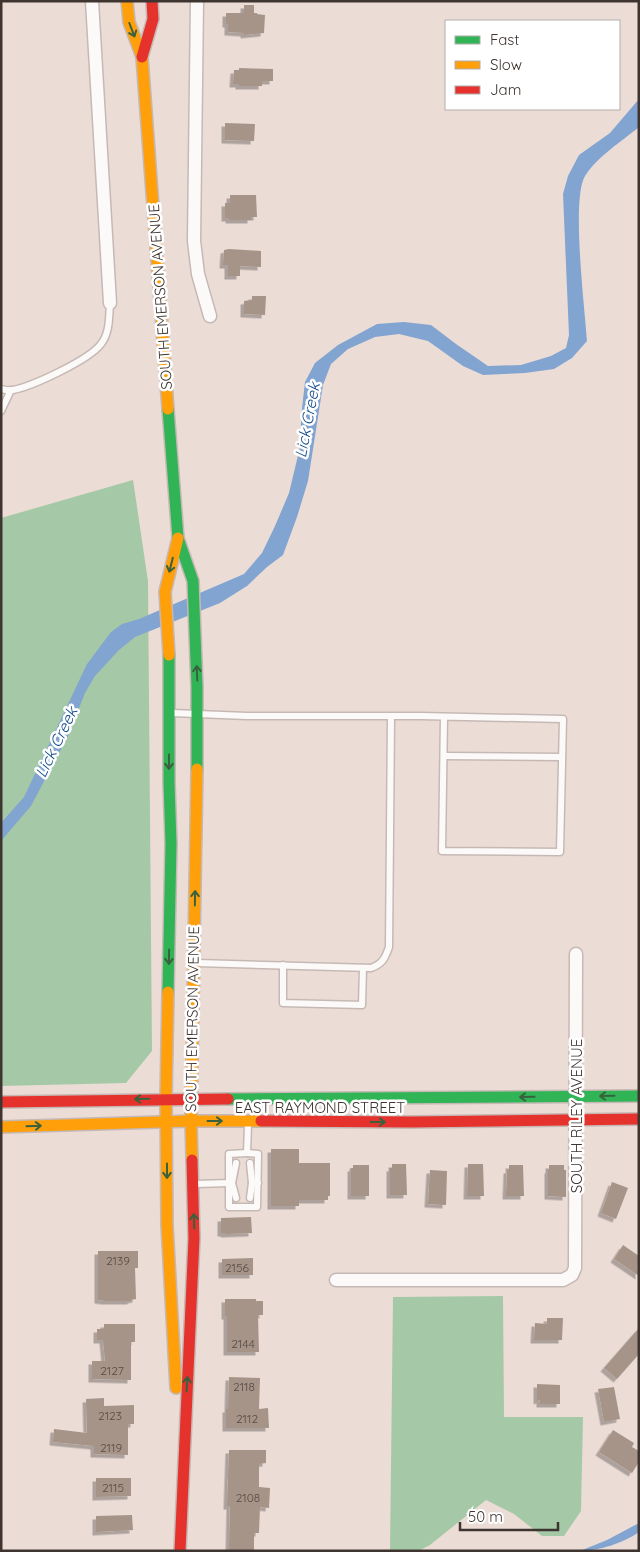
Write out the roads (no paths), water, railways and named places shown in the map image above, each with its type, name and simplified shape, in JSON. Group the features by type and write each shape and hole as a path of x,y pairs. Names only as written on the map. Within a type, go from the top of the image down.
{"main road":[{"name":"SOUTH EMERSON AVENUE","path":"127,1 129,22 142,57 178,538 193,581 196,632 198,714 190,1121 194,1238 180,1551"},
{"name":"SOUTH EMERSON AVENUE","path":"142,57 153,19 152,1"},
{"name":"SOUTH EMERSON AVENUE","path":"178,538 165,592 168,644 171,844 166,1122 167,1225 182,1502"},
{"name":"EAST RAYMOND STREET","path":"1,1102 639,1096"},
{"name":"EAST RAYMOND STREET","path":"1,1127 190,1121 576,1121 639,1119"}],"street":[{"path":"92,1 110,303"},
{"path":"197,1 194,241 198,274 210,316"},
{"name":"SOUTH RILEY AVENUE","path":"336,1280 563,1280 570,1277 575,1268 576,954"}],"lane":[{"path":"1,390 23,387 60,372 102,344 108,327 110,303"},
{"path":"1,411 10,390"},
{"path":"169,713 247,716 444,717 563,719 560,852 442,851 444,717"},
{"path":"194,963 371,968 379,965 385,958 389,947 391,717"},
{"path":"444,756 562,758"},
{"path":"283,965 283,1003 362,1005 363,968"},
{"path":"247,1154 248,1122"},
{"path":"236,1198 232,1185 229,1154 258,1154 250,1198"},
{"path":"236,1163 229,1207 258,1207 250,1163"},
{"path":"232,1185 236,1175"},
{"path":"249,1175 253,1185"},
{"path":"193,1184 232,1185"}],"water":[{"name":"Lick Creek","path":"639,99 639,127 596,162 585,176 581,188 579,230 587,341 572,358 554,369 525,373 483,375 463,366 428,341 399,334 375,337 348,349 331,364 323,385 308,481 283,555 247,586 220,603 135,637 119,650 95,676 85,693 68,736 31,806 1,841 1,823 24,797 87,664 111,632 122,624 139,619 244,574 262,553 289,493 301,443 301,417 305,382 315,363 338,345 377,324 404,322 431,325 488,366 521,365 551,356 566,348 569,335 563,194 568,176 579,155 610,133"},
{"path":"639,1523 639,1532 626,1540 603,1548 580,1551 607,1540"}]}
